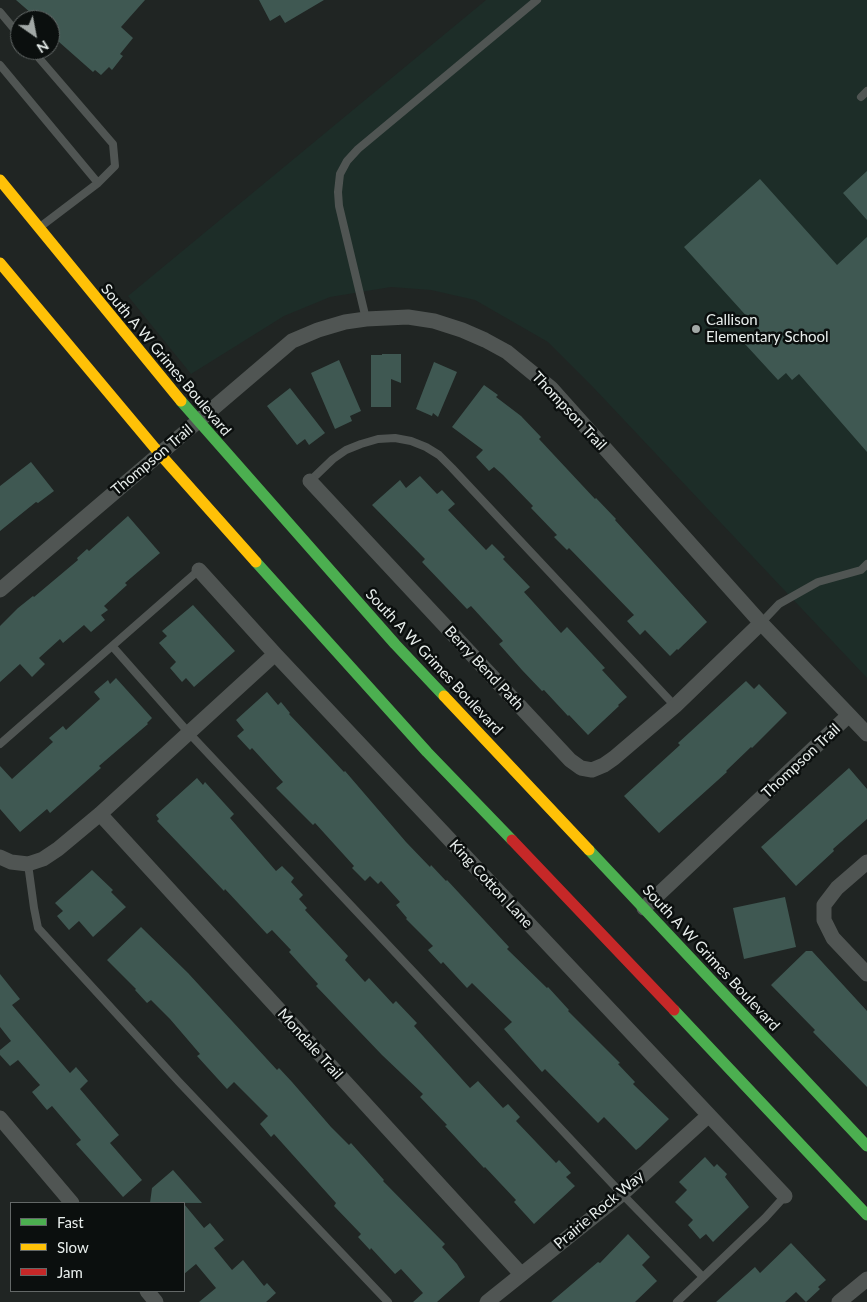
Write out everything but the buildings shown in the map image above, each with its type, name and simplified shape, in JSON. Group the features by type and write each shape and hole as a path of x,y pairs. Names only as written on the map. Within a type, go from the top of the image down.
{"main road":[{"name":"South A W Grimes Boulevard","path":"0,180 198,422 395,644 867,1146"},
{"path":"0,263 159,453 427,752 712,1049 867,1215"}],"street":[{"name":"Thompson Trail","path":"0,590 292,341 318,330 366,319 408,317 462,330 485,340 521,362 551,388 761,623 849,715 644,908"},
{"name":"Berry Bend Path","path":"310,481 570,760 581,768 592,770 604,765 675,706"},
{"name":"King Cotton Lane","path":"199,570 275,654 785,1196"},
{"path":"675,706 761,623"},
{"path":"0,857 11,862 28,864 58,850 275,654"},
{"path":"849,715 867,734"},
{"name":"Mondale Trail","path":"100,814 521,1274"},
{"path":"867,862 837,888 824,904 824,920 833,938 867,974"},
{"name":"Prairie Rock Way","path":"487,1302 622,1194 709,1115"},
{"path":"0,1118 71,1202"},
{"path":"839,1302 867,1279"},
{"path":"148,1292 156,1302"}],"lane":[{"path":"366,319 339,206 340,174 358,149 537,0"},
{"path":"0,12 10,24"},
{"path":"38,228 98,183 114,166 113,144 41,60"},
{"path":"0,65 98,183"},
{"path":"310,481 333,459 346,450 378,439 395,438 411,441 426,447 452,468 675,706"},
{"path":"761,623 780,604 818,582 860,570 867,564"},
{"path":"0,744 199,570"},
{"path":"113,647 188,732 622,1194 703,1277"},
{"path":"28,864 38,928 179,1082 388,1302"},
{"path":"677,1302 765,1218 785,1196"}],"shaded area":[{"name":"Callison Elementary School","path":"486,0 867,0 867,678 592,386 548,342 475,300 431,290 391,287 330,297 284,316 191,374 128,296"}],"traffic: fast":[{"path":"181,401 395,644 444,696"},
{"path":"256,562 427,752 512,840"},
{"path":"589,850 867,1146"},
{"path":"674,1010 867,1215"}],"traffic: slow":[{"path":"0,180 181,401"},
{"path":"0,263 159,453 256,562"},
{"path":"444,696 589,850"}],"traffic: jam":[{"path":"512,840 674,1010"}],"place":[{"name":"Callison Elementary School","path":"696,329"}]}
